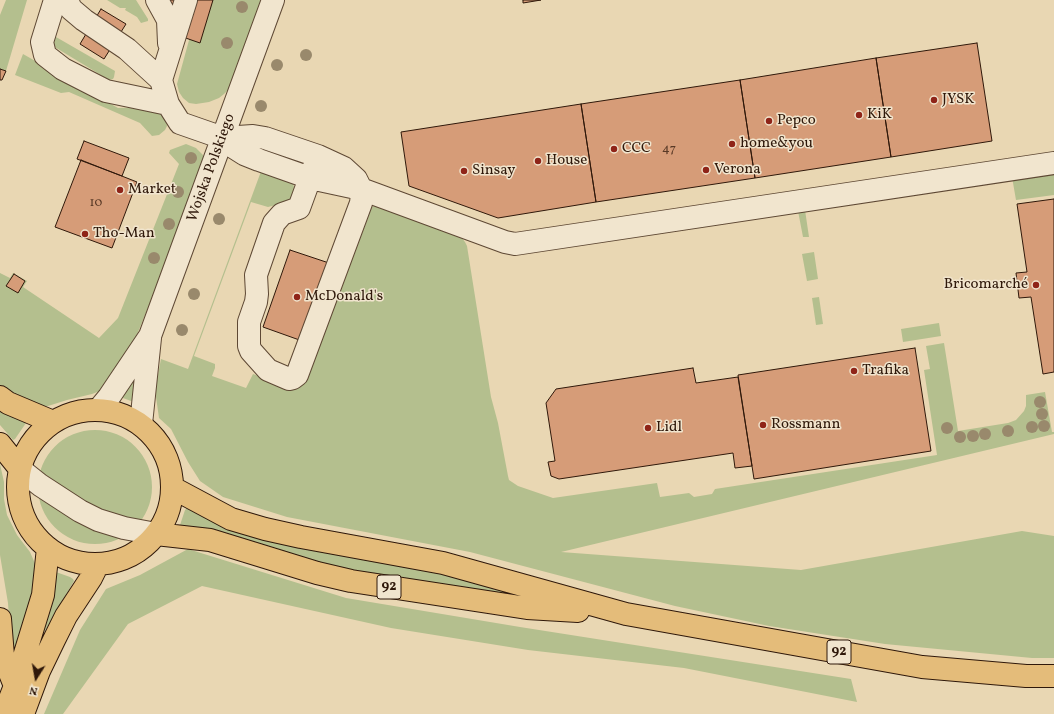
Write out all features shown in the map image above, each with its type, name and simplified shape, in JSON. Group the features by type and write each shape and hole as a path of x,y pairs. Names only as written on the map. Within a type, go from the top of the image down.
{"main road":[{"path":"0,397 8,403 53,422"},
{"path":"87,409 99,409 128,416 141,424 152,434 164,452 172,473 173,488 171,504 165,520 147,544 137,552 125,558 98,564 72,560 59,555 37,538 28,526 22,512 18,483 20,468 25,455 32,442 42,431 53,422 75,412 87,409"},
{"path":"0,444 20,468"},
{"name":"92","path":"173,488 232,519 265,529 443,563 626,614 922,667 1026,676 1054,676"},
{"name":"92","path":"156,534 210,540 317,573 382,586 527,608 626,614"},
{"path":"4,714 15,686 43,595 48,548"},
{"path":"24,714 56,634 91,578 98,564"},
{"path":"0,618 3,656 15,686"}],"street":[{"path":"55,0 42,42 45,55 63,69 106,91 168,104"},
{"path":"67,0 71,8 84,20 127,48 161,80 168,104 180,123 223,138 244,154 310,178 362,189 476,232 514,244 1054,163"},
{"path":"157,0 168,20 170,50"},
{"name":"Wojska Polskiego","path":"99,409 109,397 150,336 273,0"},
{"path":"161,80 181,4"},
{"path":"223,138 253,136 265,138 318,156 344,168 356,179 362,189 361,203 297,375 288,379 280,374 279,364 262,344 250,337 249,322 258,294 256,275 274,223 282,214 299,208 318,156"},
{"name":"Wojska Polskiego","path":"141,424 150,336"},
{"path":"20,468 40,485 80,511 98,520 124,528 156,534"}],"green space":[{"path":"6,0 27,0 6,71 0,69 0,15"},
{"path":"107,0 136,0 148,21 141,23 137,17 125,10 126,8 120,8"},
{"path":"200,0 262,0 229,89 219,98 209,102 196,104 189,103 183,98 179,92 177,84"},
{"path":"53,37 56,37 115,71 113,79 109,80 53,46"},
{"path":"23,54 118,108 155,107 166,117 167,126 165,130 159,135 152,136 140,123 69,92 61,93 15,75"},
{"path":"186,144 196,148 203,155 203,164 164,268 132,347 129,347 105,389 48,406 39,406 0,387 0,273 10,278 13,273 27,281 23,287 99,338 118,318 179,164 169,153 170,150"},
{"path":"263,166 292,179 295,191 293,198 288,202 268,207 251,202 194,356 215,364 212,376 246,388 253,374 286,386 336,303 372,207 374,206 456,235 462,238 467,246 491,397 498,423 509,480 518,486 553,498 657,483 660,497 689,493 694,497 712,494 715,489 937,455 924,370 930,369 926,346 944,343 958,431 1008,423 1016,420 1024,411 1026,406 1026,395 1045,392 1052,432 1054,432 1054,434 561,552 801,570 1022,531 1054,536 1054,658 1032,658 885,644 769,626 675,606 470,552 287,517 223,497 200,481 188,462 171,429 159,418 155,390 161,359 188,369"},
{"path":"1054,171 1054,195 1016,200 1012,177"},
{"path":"805,210 809,237 803,237 798,211"},
{"path":"814,252 818,279 807,281 802,254"},
{"path":"819,297 823,324 816,325 812,298"},
{"path":"939,323 941,336 903,342 901,329"},
{"path":"142,354 134,400 131,401 123,398 122,396"},
{"path":"0,406 26,421 13,440 0,425"},
{"path":"95,430 117,434 127,439 143,455 148,465 152,487 148,509 143,519 127,535 117,540 95,544 73,540 63,535 47,519 42,509 38,487 42,465 47,455 63,439 73,434"},
{"path":"0,464 4,482 4,499 7,515 17,535 30,552 37,568 34,570 38,576 15,663 10,631 8,603 0,555"},
{"path":"187,508 219,525 248,536 306,549 422,570 495,586 544,601 347,571 181,527 180,525"},
{"path":"188,549 346,598 851,679 857,702 684,668 528,650 391,628 202,586 128,624 63,714 44,714 80,630 106,589 140,575"},
{"path":"56,572 70,577 74,581 43,634 40,633"}],"building":[{"path":"158,0 213,0 200,43 177,35"},
{"path":"523,0 541,0 523,3"},
{"path":"101,9 126,24 104,59 80,44"},
{"path":"977,43 992,141 891,157 876,58"},
{"path":"876,58 891,157 755,178 740,80"},
{"path":"0,69 6,71 2,80 0,80"},
{"path":"740,80 755,178 596,202 581,104"},
{"path":"581,104 596,202 498,218 409,186 401,132"},
{"path":"84,141 129,158 122,176 77,159"},
{"path":"81,160 137,182 112,248 55,227"},
{"name":"Bricomarché","path":"1054,199 1054,372 1043,374 1031,297 1019,298 1016,273 1027,272 1017,204"},
{"name":"McDonald's","path":"290,250 332,264 305,342 263,327"},
{"path":"14,274 25,281 18,293 6,286"},
{"path":"915,348 931,451 754,479 738,375"},
{"name":"Lidl","path":"693,368 696,383 738,377 752,466 735,468 733,453 559,479 551,476 548,462 555,461 546,403 556,389"}],"place":[{"name":"JYSK","path":"934,100"},
{"name":"KiK","path":"859,115"},
{"name":"Pepco","path":"769,121"},
{"name":"home&you","path":"732,144"},
{"name":"CCC","path":"614,149"},
{"name":"House","path":"538,161"},
{"name":"Verona","path":"706,170"},
{"name":"Sinsay","path":"464,171"},
{"name":"Market","path":"120,190"},
{"name":"Tho-Man","path":"85,234"},
{"name":"Bricomarché","path":"1036,285"},
{"name":"McDonald's","path":"297,297"},
{"name":"Trafika","path":"854,371"},
{"name":"Rossmann","path":"763,425"},
{"name":"Lidl","path":"648,428"}]}
